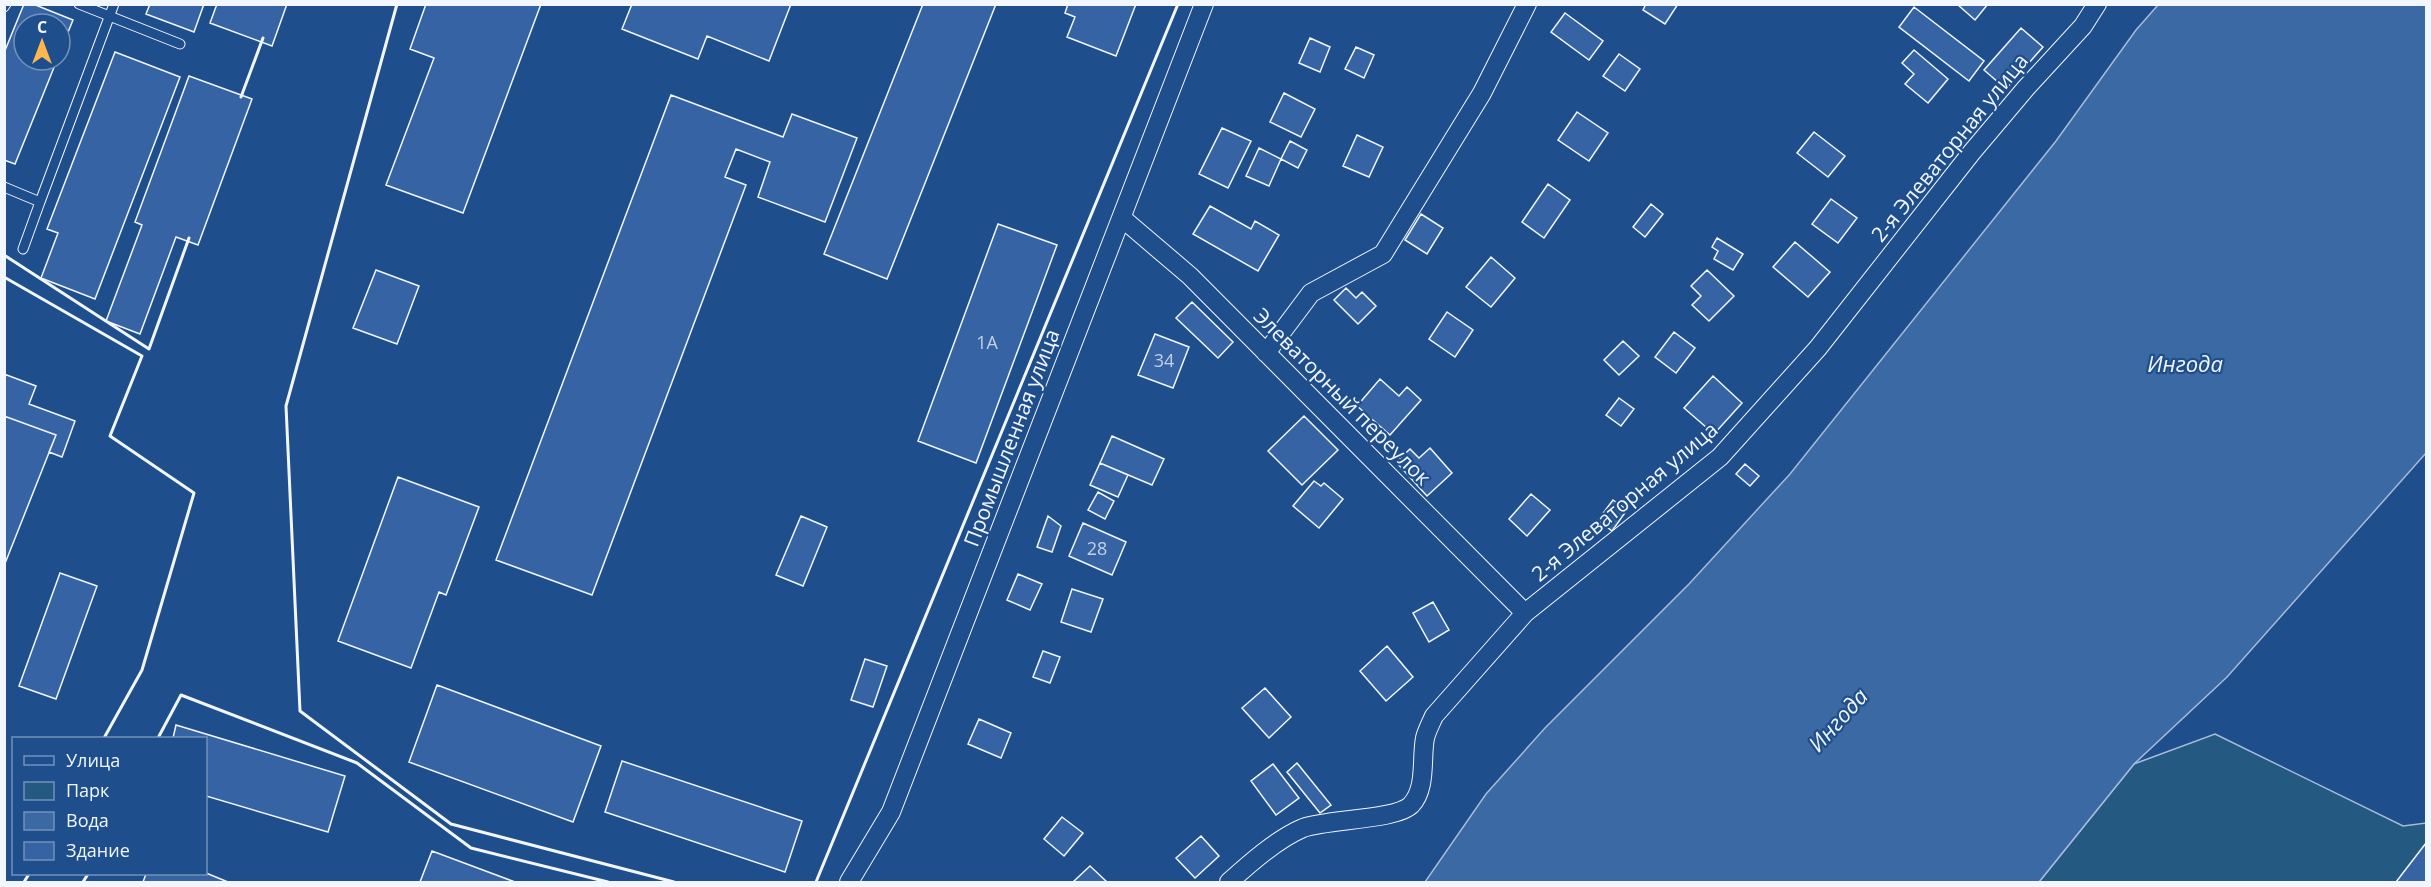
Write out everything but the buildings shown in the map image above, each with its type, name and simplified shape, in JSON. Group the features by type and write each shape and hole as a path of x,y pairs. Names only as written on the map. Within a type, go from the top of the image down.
{"street":[{"name":"Промышленная улица","path":"849,882 891,812 1204,4"},
{"path":"1266,353 1311,293 1383,254 1482,93 1527,4"},
{"name":"2-я Элеваторная улица","path":"1228,882 1258,856 1304,828 1367,816 1391,815 1410,805 1420,787 1425,736 1434,716 1525,613 1719,457 1818,348 1972,152 2083,26 2097,4"},
{"name":"Элеваторный переулок","path":"1122,218 1190,276 1525,613"}],"lane":[{"path":"79,4 180,45"},
{"path":"23,249 114,4"},
{"path":"4,187 40,202"}],"green space":[{"path":"2215,734 2403,826 2426,823 2426,882 2039,882 2134,764"}],"water":[{"name":"Ингода","path":"2158,5 2426,5 2426,453 2227,677 2134,764 2039,882 1425,882 1486,794 1545,728 1689,584 1790,474 2056,141 2136,30"}],"wall":[{"path":"397,4 286,406 300,711 451,824 674,882"},
{"path":"816,882 1178,4"},
{"path":"241,97 263,38"},
{"path":"4,255 149,349 189,238"},
{"path":"4,277 142,356 110,436 194,493 142,670 105,737"},
{"path":"159,737 181,695 357,763 471,848 608,882"},
{"path":"24,882 28,875"},
{"path":"83,882 87,875"}]}
